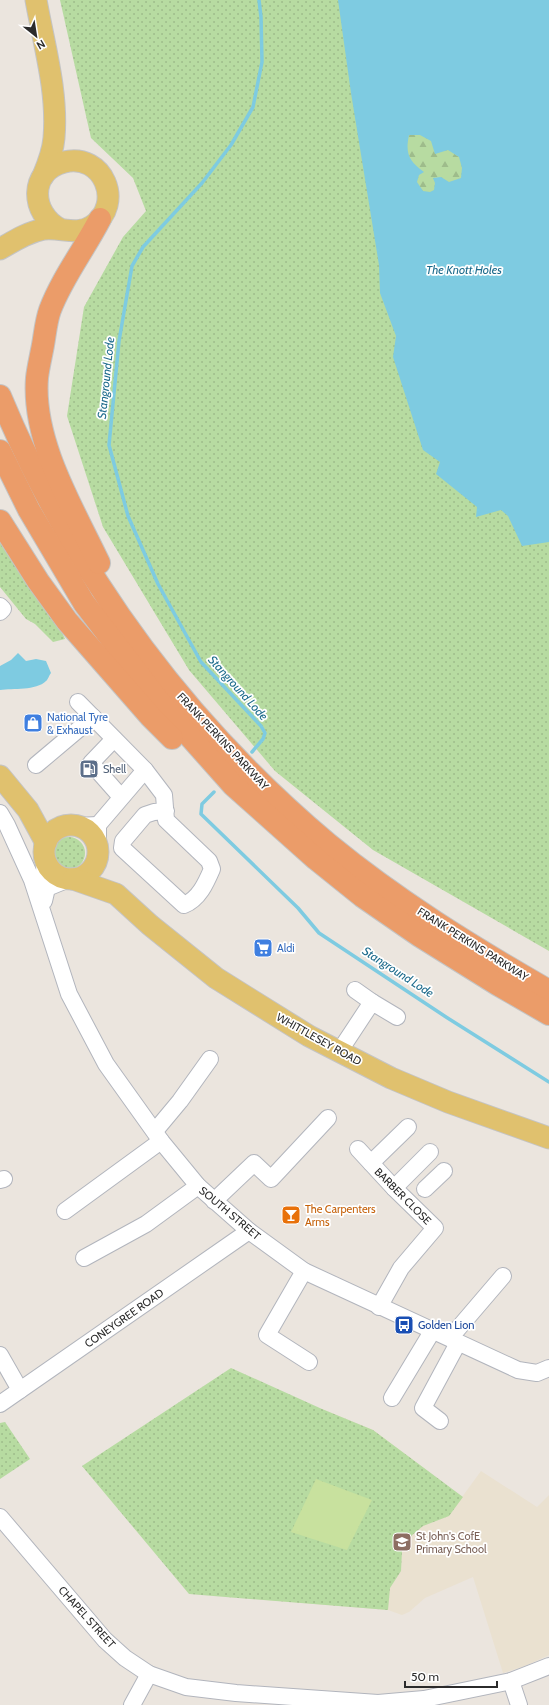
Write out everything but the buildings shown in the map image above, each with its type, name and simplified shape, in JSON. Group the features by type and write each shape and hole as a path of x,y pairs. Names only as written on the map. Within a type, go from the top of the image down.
{"highway":[{"path":"100,220 65,278 49,311 37,379 39,409 46,444 55,473 135,638"},
{"name":"FRANK PERKINS PARKWAY","path":"0,396 21,446 72,542 135,638 176,692 243,766 329,844 374,879 433,920 549,991"},
{"name":"FRANK PERKINS PARKWAY","path":"0,452 29,510 84,603 161,704 233,785 316,859 362,896 420,936 497,984 549,1014"},
{"path":"0,521 38,581 67,621 102,662 151,717 194,760 233,785"}],"main road":[{"path":"36,0 52,88 55,119 54,139 50,158 39,186 37,196 39,206 47,220 60,229"},
{"path":"55,119 60,135 79,161"},
{"path":"8,244 38,230 60,229 81,231 100,220 108,200 108,190 104,179 90,164 79,161 59,163 50,168 43,176"},
{"path":"8,244 29,230 36,219 39,206"},
{"path":"0,776 13,817 45,851 48,866 53,873 60,877 71,879 82,877 90,872 95,865 98,854 96,842 91,834 84,829 74,825 13,817"},
{"path":"45,851 56,830 74,825"},
{"name":"WHITTLESEY ROAD","path":"98,854 116,894"},
{"name":"WHITTLESEY ROAD","path":"71,879 116,894 216,978 309,1036 391,1078 448,1102 549,1138"}],"street":[{"path":"0,606 3,609 0,612"},
{"path":"78,702 145,770 164,795 166,812 166,820 210,861 212,869 206,884 192,902 184,905 122,848 123,841 145,815 154,812 166,812"},
{"path":"36,765 93,717"},
{"path":"114,739 91,763 121,797"},
{"path":"98,854 98,825 145,770"},
{"path":"13,817 41,910"},
{"path":"74,825 98,825"},
{"name":"SOUTH STREET","path":"45,851 41,910 69,994 106,1064 158,1136 198,1186 249,1231 304,1271 518,1370 537,1373 549,1368"},
{"path":"41,910 47,888 71,879"},
{"path":"355,990 397,1017"},
{"path":"339,1052 372,1002"},
{"path":"65,1211 158,1136 180,1101 210,1059"},
{"path":"214,1201 254,1163 271,1179 328,1118"},
{"name":"BARBER CLOSE","path":"371,1163 408,1127"},
{"name":"BARBER CLOSE","path":"358,1149 394,1188 417,1196 435,1228 401,1268 379,1306"},
{"path":"394,1188 430,1152"},
{"path":"417,1196 444,1171"},
{"path":"84,1258 146,1224 198,1186"},
{"name":"CONEYGREE ROAD","path":"0,1404 249,1231"},
{"path":"304,1271 267,1335 309,1362"},
{"path":"440,1421 424,1408 454,1340 503,1276"},
{"path":"392,1398 432,1330"},
{"path":"0,1355 20,1390"},
{"name":"CHAPEL STREET","path":"0,1517 105,1640 125,1658 149,1674 186,1687 236,1693 378,1703 424,1699 511,1681 549,1666"},
{"path":"132,1705 149,1674"},
{"path":"511,1681 519,1705"}],"shaded area":[{"name":"St John's CofE Primary School","path":"322,1409 373,1430 462,1497 481,1471 537,1507 549,1495 549,1655 525,1666 503,1673 473,1577 425,1598 409,1612 402,1615 388,1610 228,1597"}],"green space":[{"path":"60,0 549,0 549,951 373,850 275,771 189,670 103,527 67,416 84,307 123,237 146,211 133,178 91,138"},
{"path":"409,135 420,135 431,141 435,154 448,150 459,157 462,168 461,178 449,182 441,177 433,178 435,183 434,190 430,192 423,191 417,182 419,175 423,172 414,164 409,156"},
{"path":"0,533 56,619 65,639 53,642 35,624 26,619 0,587"},
{"path":"69,837 80,842 85,853 80,864 69,869 58,864 53,853 58,842"},
{"path":"231,1368 373,1430 463,1497 449,1516 423,1526 411,1536 402,1551 401,1571 390,1588 388,1610 189,1594 82,1466"},
{"path":"5,1422 30,1459 0,1479 0,1423"},
{"path":"316,1479 372,1500 347,1550 291,1532"}],"water":[{"name":"The Knott Holes","path":"338,0 549,0 549,542 522,546 508,516 501,510 476,517 477,507 436,474 440,462 423,450 393,357 396,336 380,293 379,265 351,93","holes":["409,135 420,135 431,141 435,154 448,150 459,157 462,168 461,178 449,182 441,177 433,178 435,183 434,190 430,192 423,191 417,182 419,175 424,172 415,164 408,152"]},
{"path":"18,653 26,661 36,659 46,661 51,673 47,680 42,684 30,688 0,690 0,666 11,660"}],"waterway":[{"name":"Stanground Lode","path":"252,752 263,739 265,733 261,726 201,662 158,584 128,516 109,445 119,341 132,266 143,247 202,183 231,145 253,107 262,62 259,0"},
{"name":"Stanground Lode","path":"214,792 202,804 201,814 298,908 319,933 446,1017 549,1082"}],"place":[{"name":"National Tyre & Exhaust","path":"33,723"},
{"name":"Shell","path":"89,769"},
{"name":"Aldi","path":"263,948"},
{"name":"The Carpenters Arms","path":"291,1215"},
{"name":"Golden Lion","path":"404,1325"},
{"name":"St John's CofE Primary School","path":"402,1542"}]}
